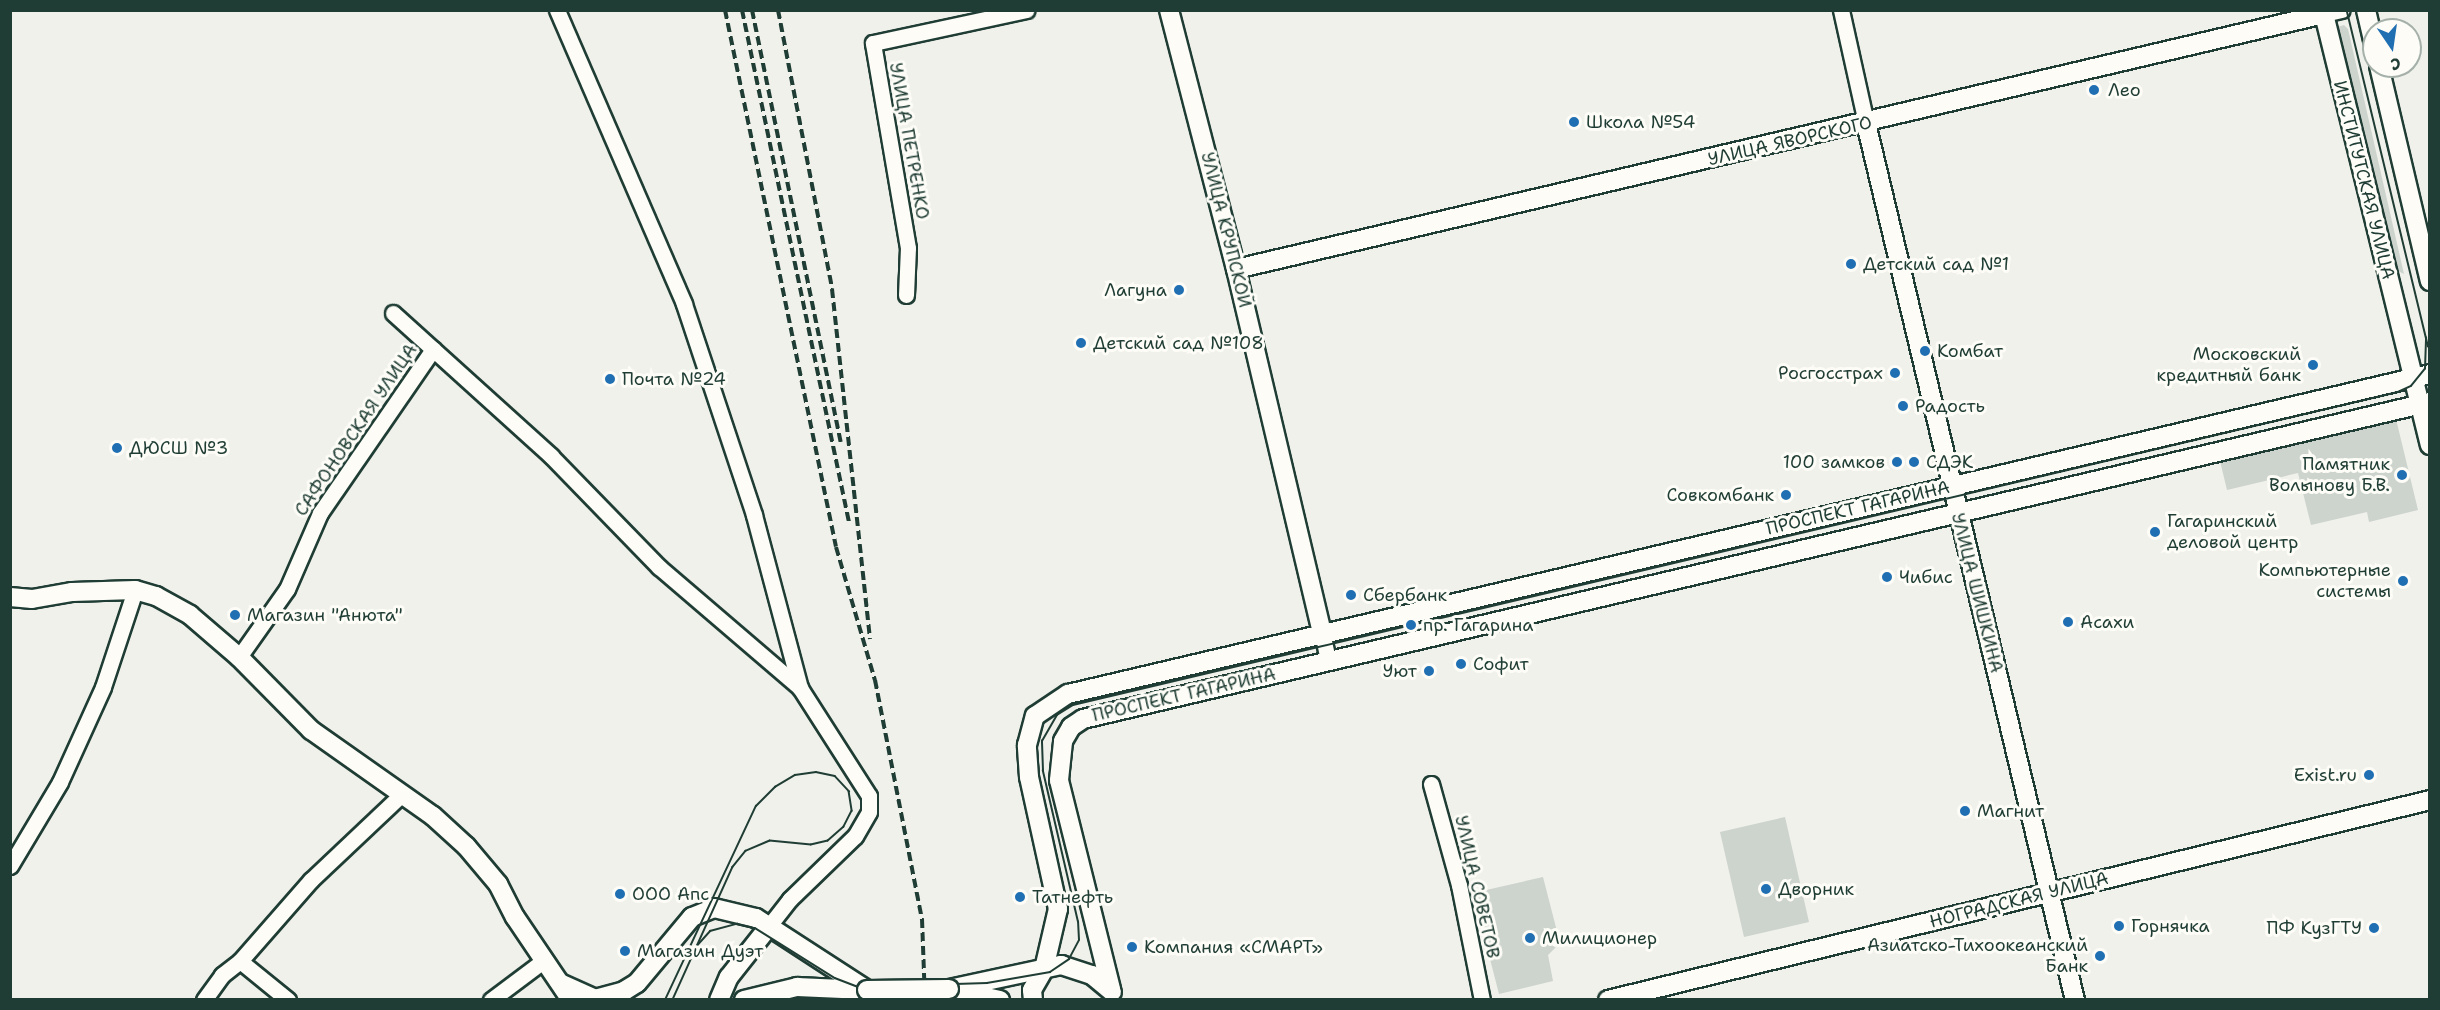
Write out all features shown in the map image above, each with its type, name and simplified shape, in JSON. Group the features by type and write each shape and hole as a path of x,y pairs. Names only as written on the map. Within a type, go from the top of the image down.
{"main road":[{"name":"УЛИЦА КРУПСКОЙ","path":"1169,10 1236,269 1322,632"},
{"name":"УЛИЦА ЯВОРСКОГО","path":"1236,269 1866,123 2324,12"},
{"name":"ИНСТИТУТСКАЯ УЛИЦА","path":"2324,12 2406,350 2421,375 2430,446"},
{"path":"2382,78 2430,281"},
{"name":"УЛИЦА ШИШКИНА","path":"1866,123 1957,513 2075,999"},
{"name":"ПРОСПЕКТ ГАГАРИНА","path":"1033,999 1033,986 1044,969 1058,909 1029,777 1027,745 1035,716 1068,694 1322,632 2421,375"},
{"name":"ПРОСПЕКТ ГАГАРИНА","path":"1112,994 1059,780 1059,754 1068,732 1083,718 2424,403"},
{"path":"13,602 72,592 135,590 156,596 190,615 239,657 311,730 402,794 466,846 498,884 543,961 571,999"},
{"name":"НОГРАДСКАЯ УЛИЦА","path":"1608,999 2430,800"},
{"path":"556,980 595,999 624,991 637,983 692,917 711,908 745,914 770,925 867,990"},
{"path":"719,999 729,977 770,925"},
{"path":"744,999 797,987 867,990 949,989 1068,966 1092,975 1112,994"},
{"path":"949,989 1000,999"}],"street":[{"path":"557,10 684,304 754,515 800,688"},
{"name":"УЛИЦА ПЕТРЕНКО","path":"906,295 908,248 879,97 873,43 1027,10"},
{"name":"УЛИЦА ШИШКИНА","path":"1841,10 1866,123"},
{"name":"УЛИЦА ЯВОРСКОГО","path":"2324,12 2342,10"},
{"path":"393,313 551,456 659,567 800,688 864,786 869,796 869,812 855,836 790,899 770,925"},
{"name":"САФОНОВСКАЯ УЛИЦА","path":"239,657 287,589 320,513 433,349"},
{"path":"10,866 60,782 103,687 135,590"},
{"name":"УЛИЦА КРУПСКОЙ","path":"1322,632 1328,661"},
{"name":"УЛИЦА СОВЕТОВ","path":"1431,784 1459,885 1482,999"},
{"path":"204,999 222,975 240,962 311,880 402,794"},
{"path":"490,999 543,961"},
{"path":"240,962 288,999"}],"shaded area":[{"path":"2344,25 2348,29 2404,274 2396,270 2334,28"},
{"path":"2396,419 2418,510 2369,522 2367,512 2311,525 2298,473 2227,490 2220,461"},
{"path":"1785,817 1809,922 1744,937 1720,832"},
{"path":"1543,877 1560,943 1548,955 1553,981 1499,994 1473,893"}],"tram line":[{"path":"2347,10 2428,346"},
{"path":"686,958 710,931 737,924 755,928 835,978 859,987 987,983 1050,972 1069,959 1079,940 1078,922 1043,771 1042,741 1057,715 1073,705 2398,392 2411,386 2425,369 2426,338"},
{"path":"665,1000 756,806 775,787 795,775 816,772 835,776 849,791 852,811 844,827 828,841 811,845 770,841 746,851 733,867 673,1000"}],"railway":[{"path":"725,10 836,547 875,680 922,919 925,1000"},
{"path":"742,10 849,522"},
{"path":"752,10 841,442"},
{"path":"778,10 832,289 870,639"}],"place":[{"name":"Лео","path":"2094,90"},
{"name":"Школа №54","path":"1574,122"},
{"name":"Детский сад №1","path":"1851,264"},
{"name":"Лагуна","path":"1179,290"},
{"name":"Детский сад №108","path":"1081,343"},
{"name":"Комбат","path":"1925,351"},
{"name":"Московский кредитный банк","path":"2313,365"},
{"name":"Росгосстрах","path":"1895,373"},
{"name":"Почта №24","path":"610,379"},
{"name":"Радость","path":"1903,406"},
{"name":"ДЮСШ №3","path":"117,448"},
{"name":"100 замков","path":"1897,462"},
{"name":"СДЭК","path":"1914,462"},
{"name":"Памятник Волынову Б.В.","path":"2402,475"},
{"name":"Совкомбанк","path":"1786,495"},
{"name":"Гагаринский деловой центр","path":"2155,532"},
{"name":"Чибис","path":"1887,577"},
{"name":"Компьютерные системы","path":"2403,581"},
{"name":"Сбербанк","path":"1351,595"},
{"name":"Магазин \"Анюта\"","path":"235,615"},
{"name":"Асахи","path":"2068,622"},
{"name":"пр. Гагарина","path":"1411,625"},
{"name":"Софит","path":"1461,664"},
{"name":"Уют","path":"1429,671"},
{"name":"Exist.ru","path":"2369,775"},
{"name":"Магнит","path":"1965,811"},
{"name":"Дворник","path":"1766,889"},
{"name":"ООО Апс","path":"620,894"},
{"name":"Татнефть","path":"1020,897"},
{"name":"Горнячка","path":"2119,926"},
{"name":"ПФ КузГТУ","path":"2374,928"},
{"name":"Милиционер","path":"1530,938"},
{"name":"Компания «СМАРТ»","path":"1132,947"},
{"name":"Магазин Дуэт","path":"625,951"},
{"name":"Азиатско-Тихоокеанский Банк","path":"2100,956"}]}
